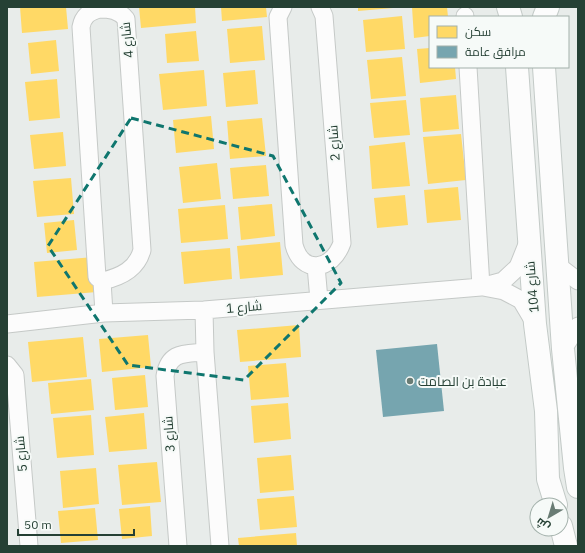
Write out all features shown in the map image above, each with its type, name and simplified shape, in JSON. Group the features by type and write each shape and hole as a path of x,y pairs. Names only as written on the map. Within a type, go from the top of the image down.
{"street":[{"path":"283,7 278,17 294,245 296,252 304,262 316,266 319,300"},
{"name":"شارع 2","path":"316,266 329,263 339,251 342,243 324,16 320,7"},
{"name":"شارع 4","path":"102,281 114,279 125,274 136,264 140,258 142,250 126,19 122,14 113,10 99,9 86,15 82,20 81,27 97,277 102,281 104,312"},
{"path":"468,68 481,287"},
{"name":"شارع 104","path":"517,68 535,324 546,410 548,479 554,497"},
{"name":"شارع 104","path":"544,68 563,349 574,468 578,486"},
{"name":"شارع 1","path":"7,324 104,312 204,310 481,287 503,281 518,267 528,240"},
{"path":"557,265 578,281"},
{"name":"شارع 1","path":"481,287 504,292 520,300 535,324"},
{"path":"204,310 205,352 220,546"},
{"path":"563,349 578,326"},
{"name":"شارع 3","path":"178,546 165,376 168,363 179,354 205,352"},
{"name":"شارع 5","path":"7,365 15,375 29,546"}],"highlighted area":[{"path":"131,118 273,156 341,283 244,380 128,365 48,246"}],"building: سكن":[{"path":"20,7 66,7 68,29 22,33"},
{"path":"139,7 195,7 196,23 141,28"},
{"path":"221,7 266,7 267,17 222,21"},
{"path":"358,7 393,7 393,8 358,11"},
{"path":"412,7 447,7 448,16 429,16 429,36 414,38"},
{"path":"402,16 405,49 366,52 363,20"},
{"path":"262,26 265,60 230,63 227,29"},
{"path":"196,31 199,61 167,63 165,34"},
{"path":"56,40 59,71 31,74 28,43"},
{"path":"429,48 429,68 455,68 456,79 420,83 417,49"},
{"path":"402,57 406,96 371,99 367,60"},
{"path":"204,70 207,106 163,110 159,74"},
{"path":"255,70 258,104 226,107 223,73"},
{"path":"57,79 60,118 29,121 25,82"},
{"path":"456,95 459,129 423,132 420,98"},
{"path":"406,100 410,135 374,138 370,103"},
{"path":"211,116 214,149 176,153 173,120"},
{"path":"262,118 266,156 230,159 227,121"},
{"path":"63,132 66,166 34,169 30,135"},
{"path":"461,134 466,180 428,184 423,137"},
{"path":"405,142 410,186 372,189 369,146"},
{"path":"217,163 221,199 183,203 179,167"},
{"path":"266,165 269,196 233,199 230,168"},
{"path":"71,178 74,214 37,217 33,181"},
{"path":"458,187 461,220 427,223 424,190"},
{"path":"405,195 408,225 377,228 374,198"},
{"path":"272,204 275,236 241,240 238,207"},
{"path":"225,205 228,239 181,243 178,209"},
{"path":"74,220 77,250 47,253 44,223"},
{"path":"280,242 283,275 240,279 237,246"},
{"path":"230,248 232,279 184,284 181,252"},
{"path":"94,257 97,292 37,297 34,262"},
{"path":"299,325 301,357 240,362 237,330"},
{"path":"148,335 151,367 102,372 99,339"},
{"path":"83,337 87,377 32,382 28,342"},
{"path":"286,363 289,397 251,400 248,366"},
{"path":"145,375 148,407 115,410 112,378"},
{"path":"91,379 94,410 51,414 48,383"},
{"path":"288,403 291,439 254,443 251,406"},
{"path":"144,413 147,449 109,452 105,417"},
{"path":"91,415 94,455 57,458 53,418"},
{"path":"291,455 294,490 260,493 257,458"},
{"path":"157,462 161,502 122,505 118,465"},
{"path":"96,468 99,504 63,508 60,471"},
{"path":"294,496 297,527 260,530 257,499"},
{"path":"150,506 152,536 122,539 119,509"},
{"path":"95,508 98,540 61,543 58,511"},
{"path":"296,533 297,546 239,546 238,538"}],"building: مرافق عامة":[{"name":"عبادة بن الصامت","path":"437,344 444,411 383,417 376,350"}],"place":[{"name":"عبادة بن الصامت","path":"410,381"}]}
